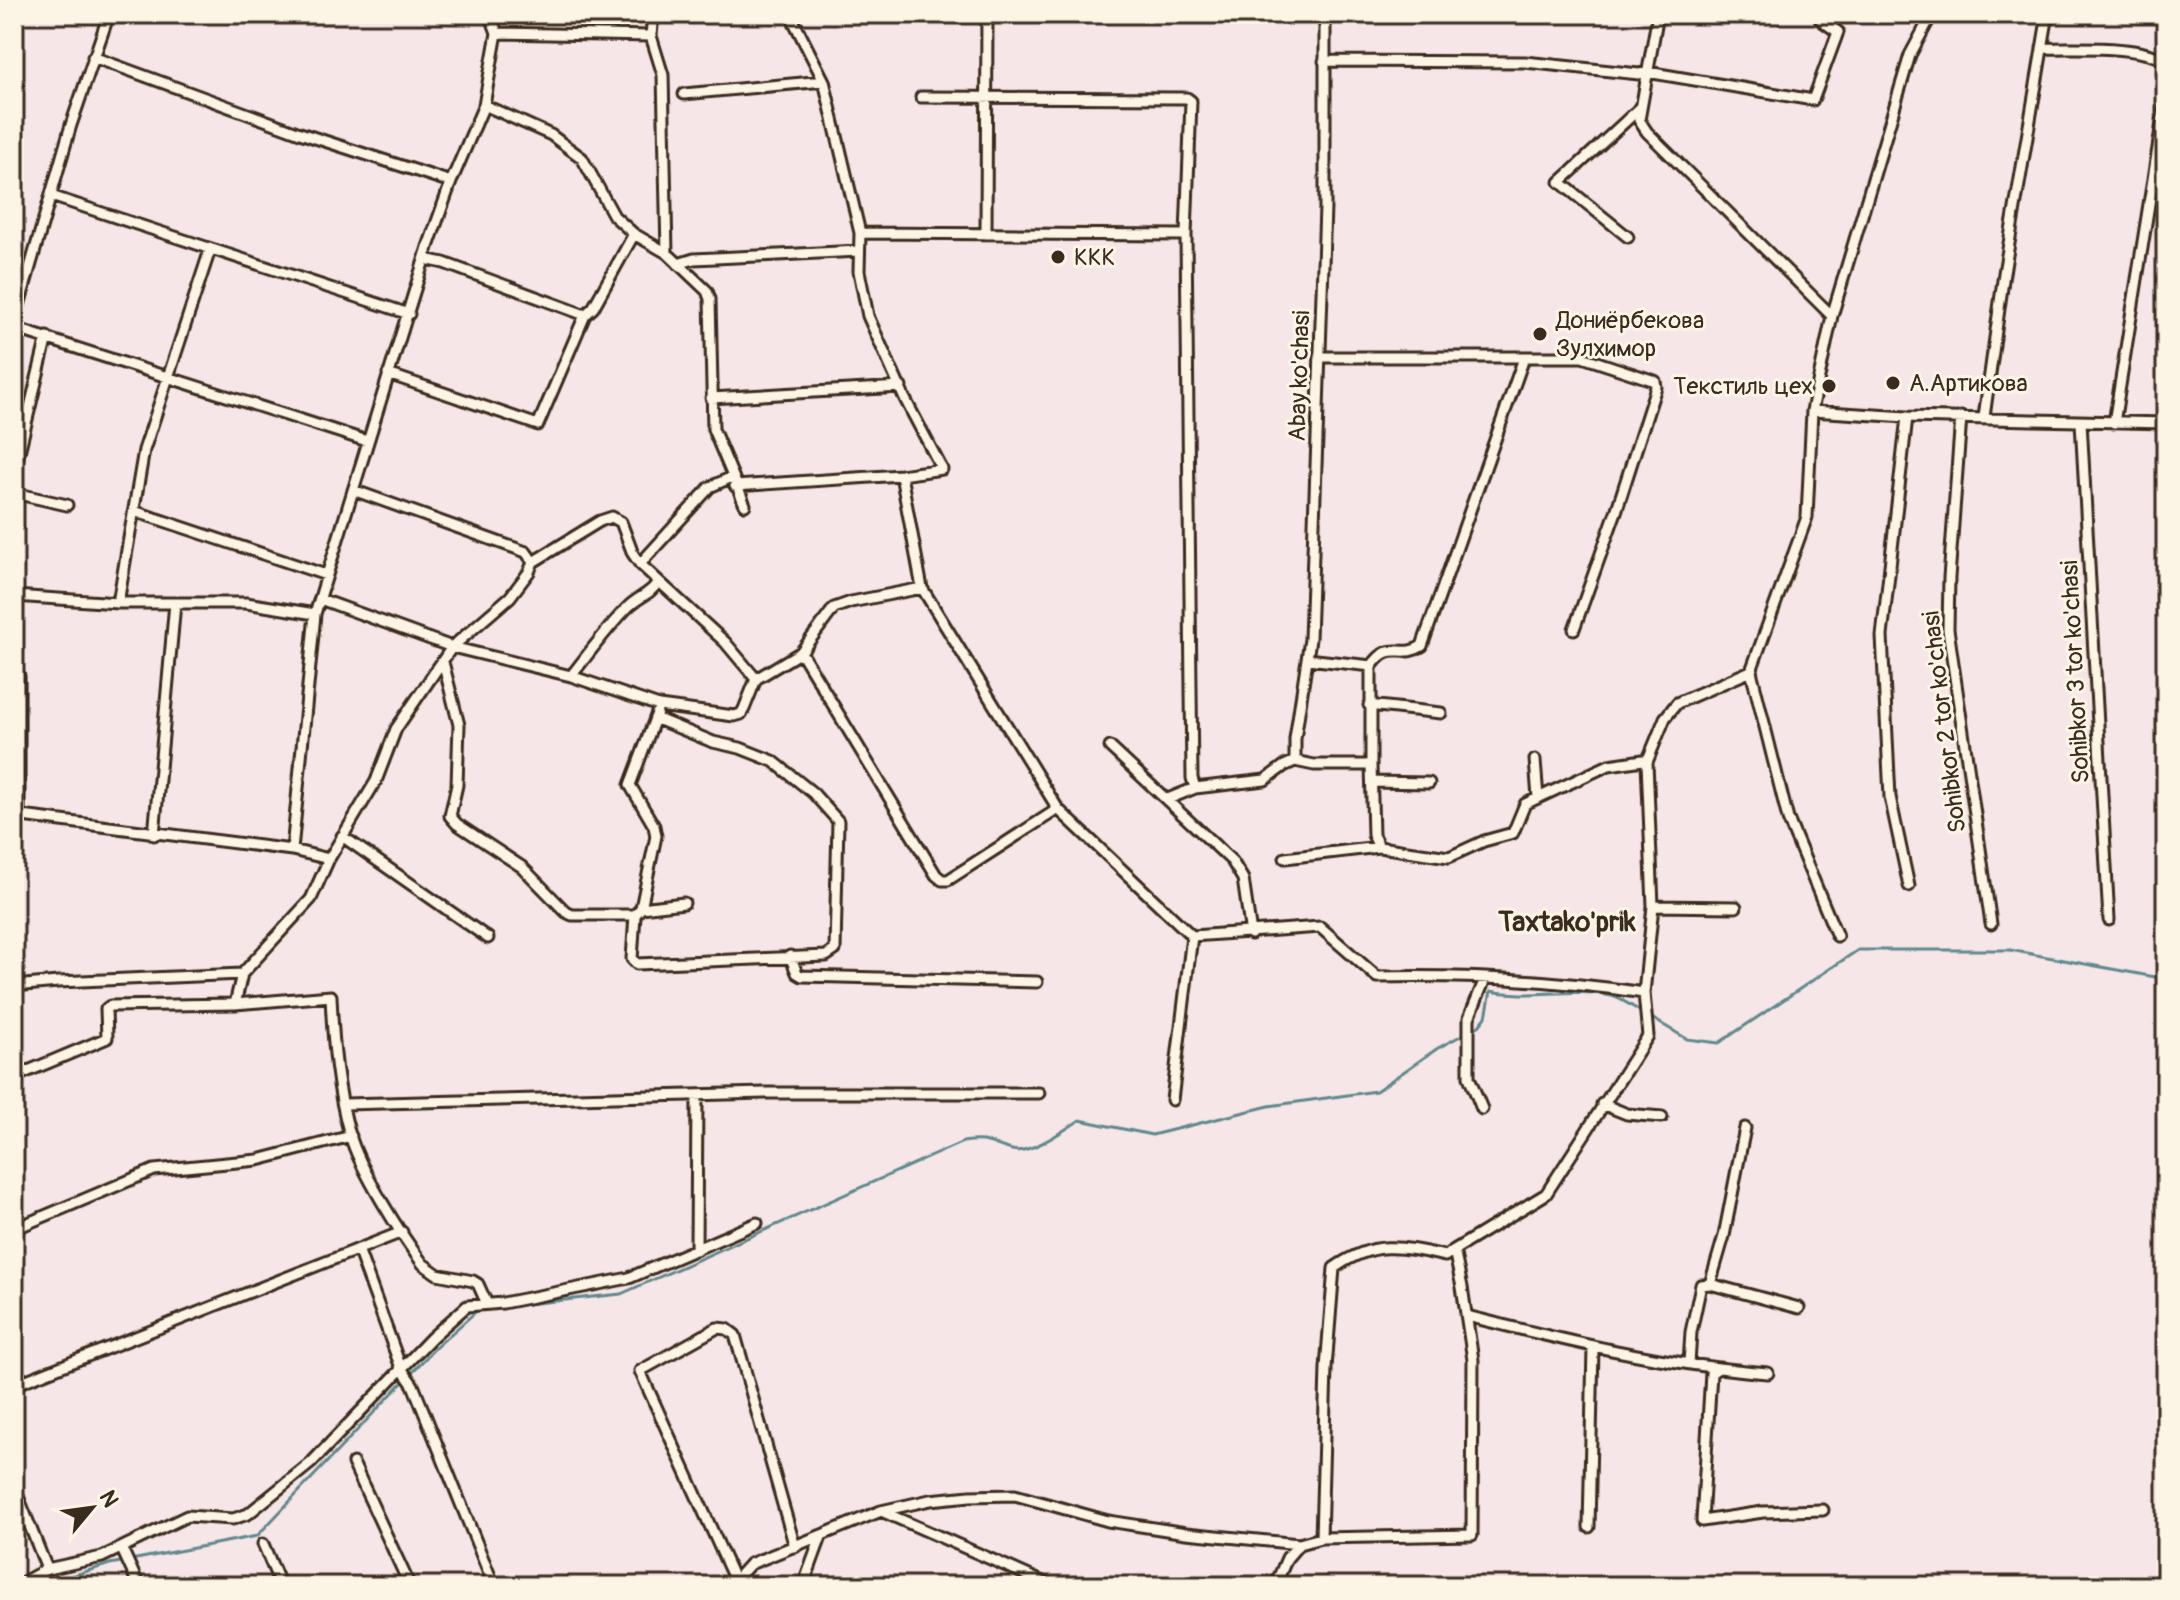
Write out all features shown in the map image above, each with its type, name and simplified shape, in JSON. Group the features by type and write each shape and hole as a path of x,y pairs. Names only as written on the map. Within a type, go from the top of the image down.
{"street":[{"path":"14,25 18,14"},
{"path":"109,14 93,57 14,326 168,379 367,441"},
{"path":"292,850 315,614 425,259 451,182 484,105 497,33 490,14"},
{"path":"653,14 651,36 663,75 667,253"},
{"path":"640,564 710,487 734,481 901,475 942,469 868,316 859,271 860,233 824,81 790,14"},
{"path":"986,234 987,14"},
{"name":"Abay ko'chasi","path":"1295,761 1295,739 1310,639 1325,207 1325,14"},
{"path":"1658,14 1639,120 1647,132 1832,316"},
{"path":"1324,61 1525,62 1639,74 1647,72 1813,100 1838,32 1821,20 1818,14"},
{"path":"1837,936 1788,819 1751,671 1807,517 1812,411 1832,316 1910,55 1932,14"},
{"path":"1984,417 2004,273 2048,14"},
{"path":"497,33 651,36"},
{"path":"2042,48 2108,49 2155,54 2166,61"},
{"path":"93,57 300,133 451,182"},
{"path":"684,94 824,81"},
{"path":"921,97 1190,99 1192,104 1186,235 1192,778 1195,788"},
{"path":"2114,423 2166,98"},
{"path":"484,105 551,135 582,158 614,216 634,234 667,253 703,285 710,299 713,429 745,505"},
{"path":"1628,237 1560,182 1641,107"},
{"path":"51,196 409,314"},
{"path":"860,233 1186,235"},
{"path":"388,374 538,425 585,315 593,308 634,234"},
{"path":"118,603 144,450 210,250"},
{"path":"678,264 694,259 859,251"},
{"path":"425,259 444,263 585,315"},
{"path":"14,473 17,450 47,337"},
{"path":"1320,357 1582,357 1651,378 1656,387 1574,629"},
{"path":"1379,847 1373,835 1369,705 1372,666 1387,651 1414,650 1422,646 1524,358"},
{"path":"711,398 901,387"},
{"path":"1812,411 1907,417 2166,423"},
{"path":"1907,417 1882,636 1890,797 1909,886"},
{"name":"Sohibkor 2 tor ko'chasi","path":"1961,417 1948,629 1991,924"},
{"name":"Sohibkor 3 tor ko'chasi","path":"2081,422 2109,920"},
{"path":"901,475 922,588 1058,809 1192,936 1320,927 1377,977 1435,976 1590,985 1644,998"},
{"path":"353,490 526,552 533,562"},
{"path":"14,493 67,505"},
{"path":"134,511 326,575"},
{"path":"235,1004 241,977 311,899 329,859 376,781 396,729 452,647 510,597 533,562 612,517 621,522 640,564 725,642 756,679"},
{"path":"571,676 604,632 658,582"},
{"path":"320,599 452,647 571,676 659,706 734,716 744,709 756,679 801,652 834,608 922,588"},
{"path":"14,596 118,603 246,603 315,614"},
{"path":"154,835 175,603"},
{"path":"801,652 936,875 942,880 948,880 1058,809"},
{"path":"1307,659 1372,666"},
{"path":"443,662 459,725 457,785 450,816 457,824 522,867 572,915 638,912 684,903"},
{"path":"1321,1538 1326,1368 1334,1268 1372,1249 1401,1246 1445,1256 1546,1194 1648,1036 1644,998 1653,906 1647,762 1665,718 1677,703 1751,671"},
{"path":"19,676 17,815 154,835 292,850 329,859"},
{"path":"1369,705 1441,713"},
{"path":"655,718 713,742 740,748 773,761 813,793 838,821 835,950 826,956 637,964 632,959 638,912 656,836 654,826 630,785 659,706"},
{"path":"1110,747 1232,861 1243,879 1251,934"},
{"path":"1535,760 1538,798"},
{"path":"1168,799 1195,788 1265,780 1295,761 1314,765 1371,765"},
{"path":"1285,858 1379,847 1449,857 1484,841 1513,833 1525,804 1609,765 1647,762"},
{"path":"1372,782 1429,783"},
{"path":"342,836 488,938"},
{"path":"1653,906 1736,907"},
{"path":"1172,1100 1192,936"},
{"path":"790,956 797,973 802,976 1037,982"},
{"path":"14,986 241,977"},
{"path":"1482,1109 1469,1077 1469,1018 1485,979"},
{"path":"14,1077 107,1038 106,1009 110,1006 235,1004 331,996 335,1059 351,1136 370,1177 423,1264 437,1274 478,1284 487,1304"},
{"path":"345,1104 697,1095 1039,1093"},
{"path":"696,1250 697,1095"},
{"path":"1602,1104 1627,1114 1662,1117"},
{"path":"1710,1284 1724,1236 1745,1128"},
{"path":"14,1229 154,1170 258,1160 351,1136"},
{"path":"16,1586 47,1569 123,1552 187,1516 233,1519 248,1514 311,1463 401,1368 467,1306 629,1278 757,1223"},
{"path":"14,1385 402,1232"},
{"path":"358,1249 401,1368 413,1385 494,1586"},
{"path":"795,1547 735,1335 727,1329 717,1328 640,1371 733,1583 750,1564 795,1547 821,1537 881,1511 930,1500 970,1496 1015,1495 1130,1525 1299,1544 1321,1538 1472,1535 1473,1360 1454,1250"},
{"path":"1689,1364 1691,1332 1701,1285 1710,1284 1799,1308"},
{"path":"1467,1316 1593,1348 1717,1369 1768,1373"},
{"path":"1589,1527 1593,1348"},
{"path":"1717,1369 1711,1373 1702,1521 1763,1512 1823,1510"},
{"path":"353,1463 410,1586"},
{"path":"14,1486 47,1569"},
{"path":"881,1511 1052,1586"},
{"path":"803,1586 821,1537"},
{"path":"263,1544 281,1586"},
{"path":"1275,1586 1287,1558 1299,1544"},
{"path":"123,1552 139,1586"}],"waterway":[{"path":"1650,1017 1687,1039 1719,1043 1858,950 2010,950 2166,979"},
{"path":"518,1305 621,1294 963,1142 984,1141 1019,1151 1047,1141 1080,1120 1152,1135 1269,1106 1376,1091 1438,1048 1479,1026 1486,1017 1491,991 1611,996 1644,1014"},
{"path":"39,1586 110,1564 257,1536 435,1348 479,1309"}],"place":[{"name":"ККК","path":"1058,257"},
{"name":"Дониёрбекова Зулхимор","path":"1540,334"},
{"name":"А.Артикова","path":"1893,383"},
{"name":"Текстиль цех","path":"1829,386"}],"district":[{"name":"Taxtako'prik","path":"1567,921"}]}
